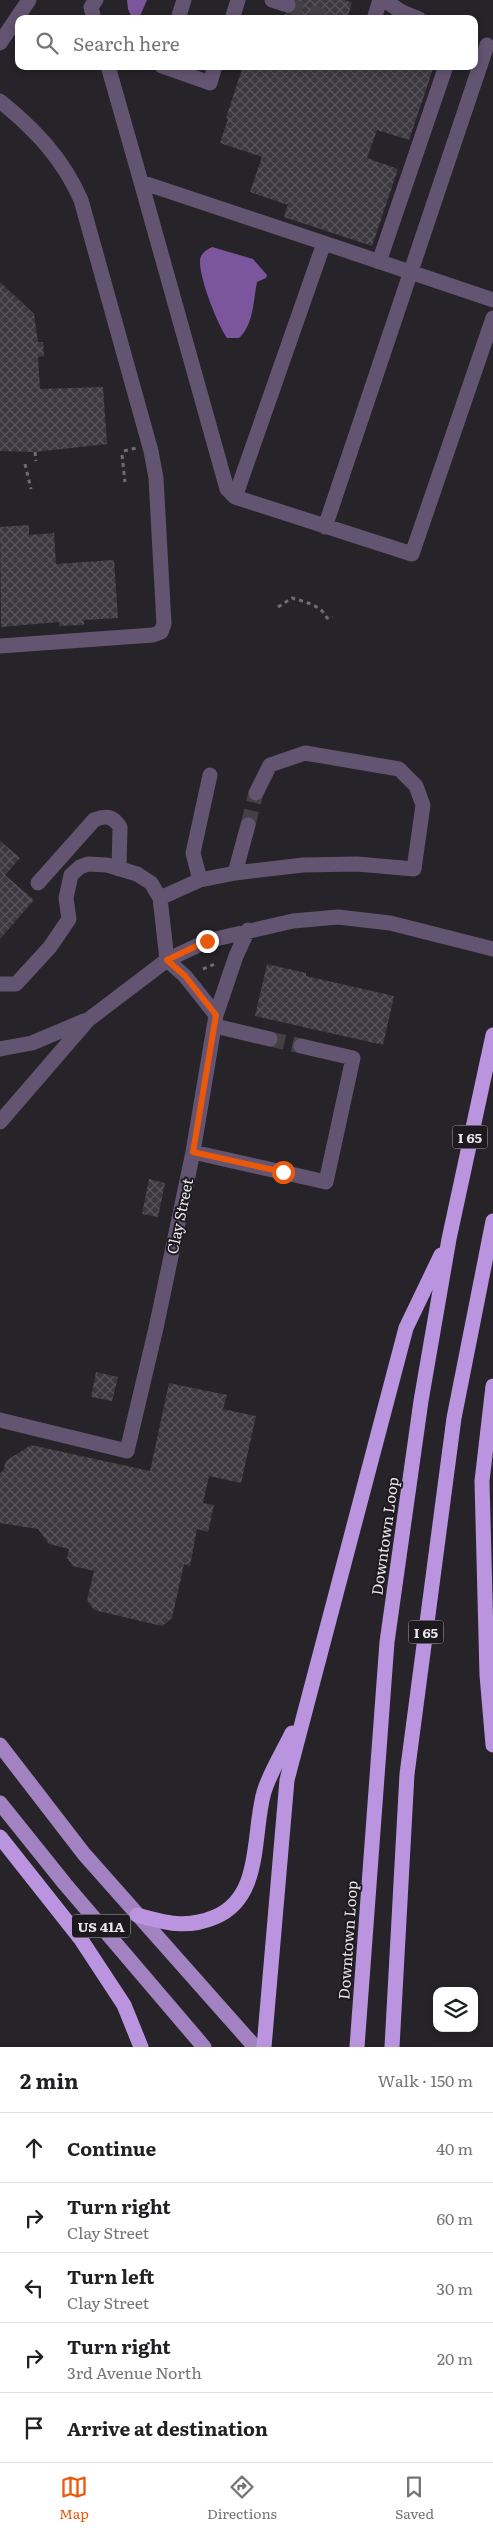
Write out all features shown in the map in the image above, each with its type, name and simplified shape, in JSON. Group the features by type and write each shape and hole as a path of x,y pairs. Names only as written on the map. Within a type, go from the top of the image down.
{"highway":[{"name":"Downtown Loop","path":"356,2047 387,1642 421,1401 449,1239 493,1035"},
{"name":"I 65","path":"392,2047 407,1774 454,1418 493,1222"},
{"path":"264,2047 287,1780 406,1328 449,1239"},
{"path":"493,1386 482,1481 487,1675 493,1745"},
{"path":"138,1915 170,1925 184,1926 203,1922 225,1913 236,1905 246,1888 252,1867 264,1791 308,1700"},
{"path":"0,1837 80,1938 124,2005 141,2047"}],"main road":[{"name":"US 41A","path":"0,1745 84,1854 255,2047"},
{"name":"US 41A","path":"0,1803 65,1884 204,2047"}],"street":[{"path":"19,15 29,0"},
{"path":"93,15 91,7 96,0"},
{"path":"179,15 184,0"},
{"path":"233,15 238,0"},
{"path":"272,0 288,5"},
{"path":"375,15 380,0"},
{"path":"384,0 409,15"},
{"path":"0,43 15,21"},
{"path":"478,66 485,45"},
{"path":"109,70 227,489 235,497 412,554 493,318"},
{"path":"173,70 210,83 214,70"},
{"path":"379,262 445,70"},
{"path":"325,526 477,70"},
{"path":"0,101 48,144 73,181 82,200 151,451 156,478 164,624 161,632 153,635 0,646"},
{"path":"141,182 493,300"},
{"path":"235,497 324,243"},
{"path":"160,898 200,880 235,873 303,865 358,864 414,869 423,805 416,786 399,769 305,753 270,764 256,793"},
{"path":"200,880 193,853 210,775"},
{"path":"38,883 94,820 103,816 110,817 120,828 119,869"},
{"path":"235,873 248,825"},
{"path":"0,984 16,984 50,947 69,919 66,898 71,875 80,867 88,864 107,865 137,874 151,883 160,898 167,960 185,976 216,1021 270,1039"},
{"path":"0,1122 6,1104 88,1020 167,960 207,941 292,920 338,917 390,923 493,949"},
{"name":"Clay Street","path":"0,1420 127,1451 156,1328 193,1152 216,1021 236,956 248,930"},
{"path":"0,1049 32,1042 88,1020"},
{"path":"193,1152 326,1182 353,1058 301,1046"}],"path":[{"path":"35,452 36,461"},
{"path":"122,455 125,482"},
{"path":"25,464 31,489"},
{"path":"278,607 292,598 318,607 328,618 332,617"}],"shaded area":[{"path":"127,0 147,0 140,15 131,15"},
{"path":"212,247 253,259 267,275 266,278 257,282 248,326 239,338 227,338 218,322 205,289 200,259 204,252"}],"building":[{"path":"296,0 345,0 352,3 348,15 285,15 295,12 297,7"},
{"path":"242,70 433,70 409,140 377,130 367,158 398,169 372,246 284,217 288,205 250,192 262,157 220,143 228,119 226,118"},
{"path":"0,282 34,314 38,342 43,342 44,356 38,357 40,389 103,387 107,444 35,452 0,451"},
{"path":"29,525 29,535 54,533 56,564 114,560 118,618 84,620 84,625 59,626 59,622 1,627 0,527"},
{"path":"0,841 20,858 5,875 34,900 0,939"},
{"path":"267,964 306,973 306,976 394,996 383,1045 255,1016"},
{"path":"149,1179 165,1183 158,1217 142,1214"},
{"path":"96,1372 118,1377 112,1401 91,1397"},
{"path":"169,1383 227,1395 223,1409 256,1416 241,1483 209,1476 203,1503 214,1505 208,1532 197,1529 190,1566 184,1564 172,1618 162,1626 94,1610 87,1600 94,1571 73,1566 67,1558 69,1549 49,1544 38,1529 0,1523 0,1473 3,1471 6,1461 31,1445 150,1471"}],"tunnel":[{"path":"288,5 319,15"},
{"path":"248,825 256,793"},
{"path":"270,1039 301,1046"}],"route":[{"path":"207,941 167,960 185,976 216,1015 193,1152 283,1172"}]}
